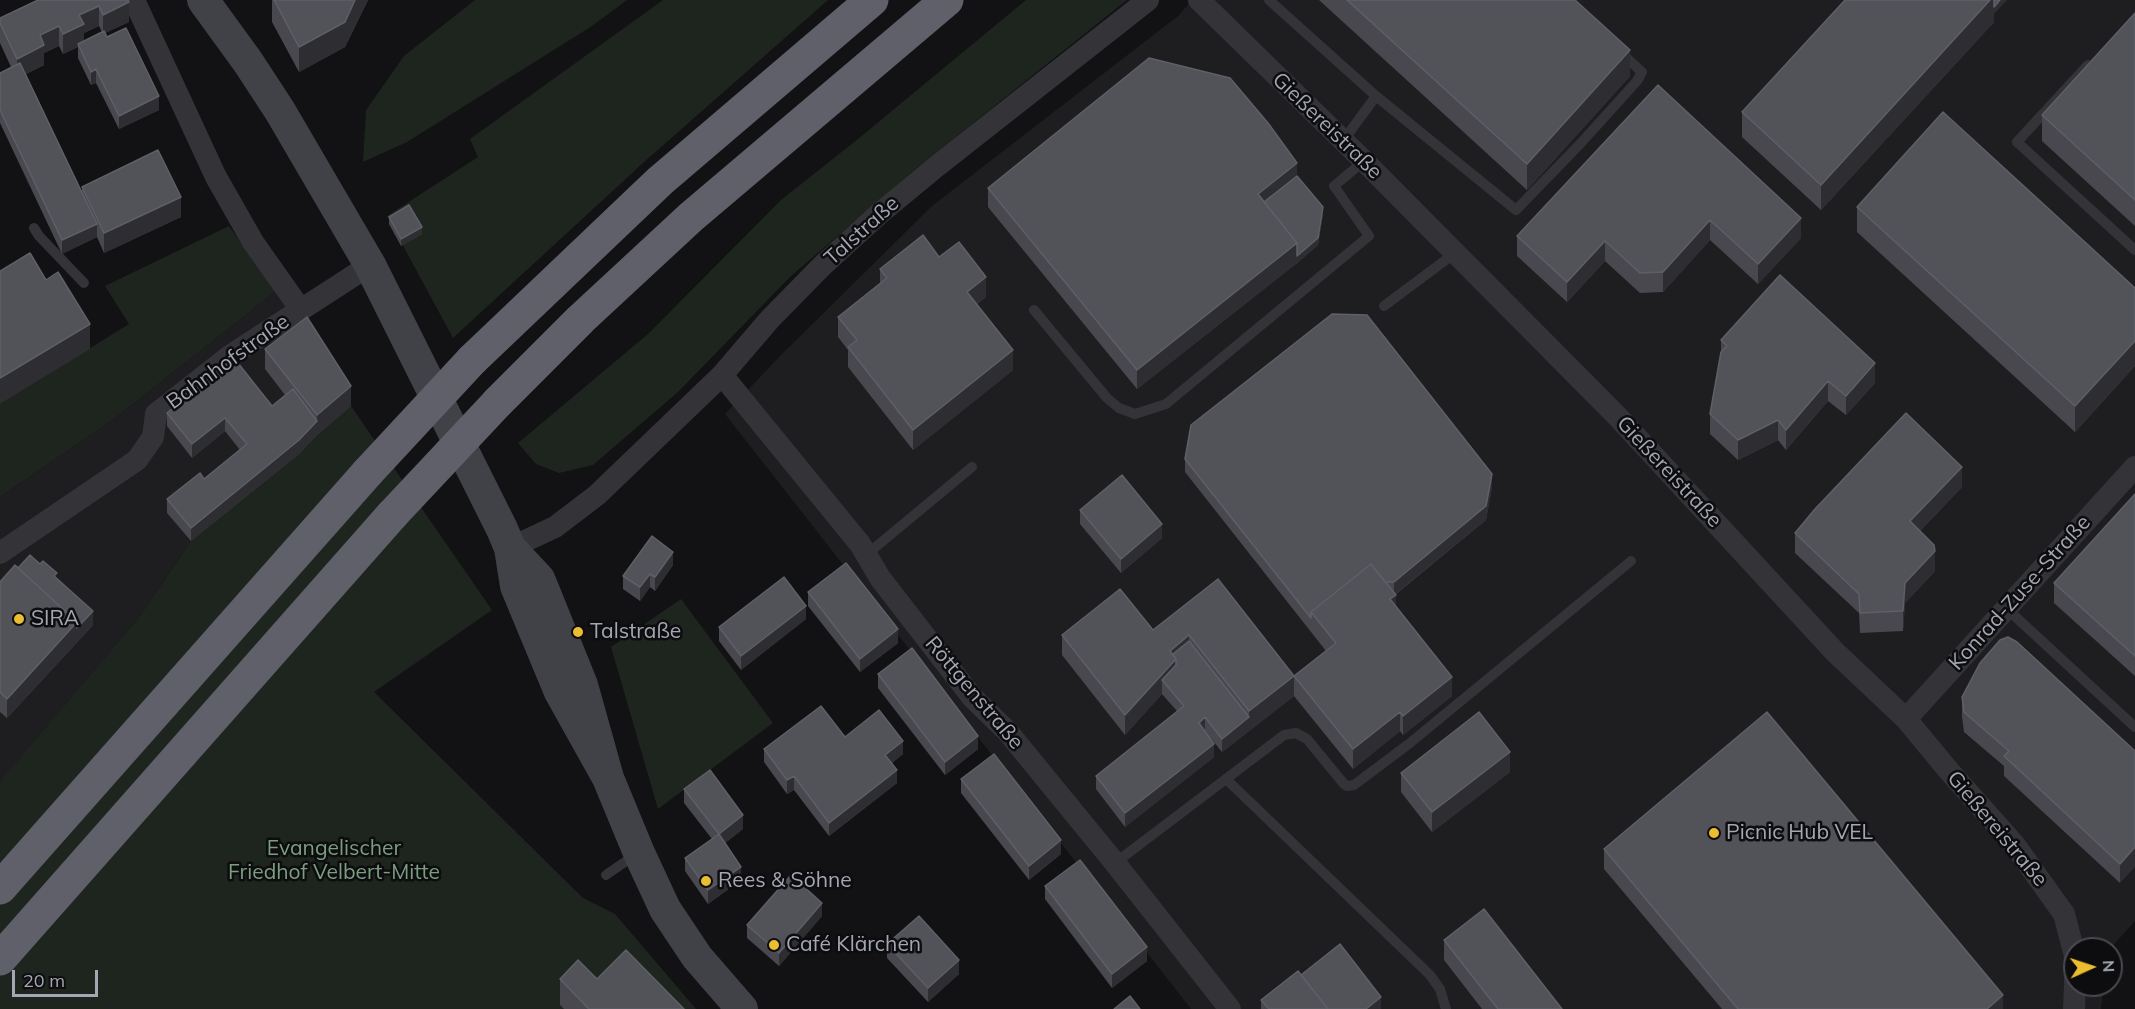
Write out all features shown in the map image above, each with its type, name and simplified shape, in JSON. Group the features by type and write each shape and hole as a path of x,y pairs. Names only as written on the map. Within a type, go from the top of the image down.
{"highway":[{"path":"0,888 368,472 472,360 660,181 872,0"},
{"path":"0,959 392,515 498,402 581,319 691,217 947,0"}],"street":[{"name":"Bahnhofstraße","path":"134,0 216,177 253,242 301,310"},
{"name":"Talstraße","path":"510,548 555,527 597,495 722,375 770,318 823,265 879,214 1148,0"},
{"name":"Gießereistraße","path":"1199,0 1364,161 1618,417 1835,652 1906,718 1949,771 2014,844 2064,914 2070,937"},
{"path":"205,5 280,111 370,265 510,548 516,586 560,692 608,778 639,853 672,919 697,957 742,1009"},
{"name":"Bahnhofstraße","path":"0,553 137,460 153,437 156,414 231,355 370,265"},
{"name":"Röttgenstraße","path":"722,375 860,544 880,578 972,697 1007,731 1230,1009"},
{"name":"Konrad-Zuse-Straße","path":"1906,718 2135,467"}],"lane":[{"path":"1269,0 1376,96 1516,210 1637,81 1642,72 1616,48"},
{"path":"2096,57 2017,142 2135,250"},
{"path":"1343,141 1376,96"},
{"path":"1034,310 1107,398 1119,408 1134,414 1166,404 1369,236 1334,186 1364,161"},
{"path":"34,228 84,283"},
{"path":"1384,306 1455,253"},
{"path":"866,555 972,466"},
{"path":"1115,863 1284,735 1296,733 1307,739 1344,784 1354,785 1410,743 1631,561"},
{"path":"2006,608 2135,727"},
{"path":"1226,779 1430,975 1440,989 1446,1009"},
{"path":"606,875 639,853"}],"shaded area":[{"path":"1192,0 2135,0 2135,921 2121,937 2063,937 2063,997 2102,997 2101,1009 1191,1009 725,414 781,355 932,206 1178,16"},
{"path":"276,291 351,406 299,454 191,541 140,616 0,783 0,497 114,419"}],"green space":[{"path":"475,0 627,0 592,26 407,142 363,162 366,110 404,56"},
{"path":"663,0 828,0 643,163 453,338 387,216 478,157 470,139"},
{"path":"1026,0 1127,0 918,167 791,276 678,392 593,465 559,473 536,464 518,443 648,334 781,200"},
{"path":"229,226 276,291 114,419 0,497 0,404 129,324 105,286"},
{"name":"Evangelischer Friedhof Velbert-Mitte","path":"351,406 492,610 374,692 583,898 615,914 696,1009 0,1009 0,782 140,616 191,541 299,454"},
{"path":"681,599 773,723 658,809 611,647"}],"building":[{"path":"38,0 128,0 129,2 103,15 99,6 79,15 84,24 63,34 59,26 40,35 44,45 17,59 0,23 0,18"},
{"path":"274,0 355,0 345,22 299,47"},
{"path":"1347,0 1575,0 1630,50 1527,164"},
{"path":"1845,0 1990,0 1821,185 1742,112"},
{"path":"2135,13 2135,200 2042,115"},
{"path":"126,28 159,96 119,116 96,69 91,72 78,44 104,31 107,37"},
{"path":"1149,58 1230,78 1268,123 1297,163 1258,194 1297,243 1137,370 988,188"},
{"path":"20,63 97,224 62,240 0,110 0,73"},
{"path":"1658,85 1801,218 1758,264 1710,220 1663,272 1640,273 1605,241 1567,282 1517,236"},
{"path":"1943,112 2135,288 2135,341 2075,406 1857,207"},
{"path":"158,150 181,197 104,233 82,187"},
{"path":"1297,176 1323,207 1318,238 1297,256 1297,243 1264,202"},
{"path":"409,205 422,227 401,239 389,217"},
{"path":"923,235 939,257 959,242 986,277 967,292 1013,350 913,430 848,347 857,340 838,317 887,278 880,269"},
{"path":"30,253 46,280 58,272 90,324 0,378 0,271"},
{"path":"1780,275 1875,363 1846,396 1828,381 1786,430 1778,420 1738,440 1710,414 1721,352 1727,346 1721,340"},
{"path":"1332,314 1367,315 1492,474 1486,506 1394,582 1385,582 1371,564 1311,612 1311,618 1185,459 1191,425"},
{"path":"307,317 351,386 317,415 265,349"},
{"path":"234,358 272,406 293,389 317,421 299,440 191,528 167,499 200,473 204,479 247,444 225,418 192,444 167,413"},
{"path":"1906,413 1962,467 1910,521 1934,545 1935,551 1905,583 1903,611 1860,613 1859,594 1795,533"},
{"path":"1122,475 1162,524 1121,559 1080,510"},
{"path":"2135,494 2135,656 2054,583"},
{"path":"652,536 673,552 655,577 650,574 640,587 623,576"},
{"path":"30,555 40,564 43,561 57,573 54,576 93,611 77,628 77,622 18,568"},
{"path":"846,563 898,629 860,659 808,592"},
{"path":"1371,564 1396,595 1390,599 1452,677 1403,716 1400,712 1353,749 1294,676 1336,643 1311,612"},
{"path":"15,565 77,622 7,699 0,692 0,582"},
{"path":"784,577 806,606 741,656 719,627"},
{"path":"1218,579 1294,676 1249,711 1189,635 1170,651 1176,659 1125,715 1062,635 1120,589 1153,630"},
{"path":"2008,637 2017,642 2135,751 2135,847 2120,864 2004,756 2009,751 1964,712 1962,697 1980,663 2000,640"},
{"path":"1189,641 1249,717 1222,739 1205,717 1199,723 1214,744 1125,813 1096,776 1184,706 1162,680 1176,665 1173,654"},
{"path":"912,648 978,736 945,762 878,674"},
{"path":"821,706 845,737 879,710 903,741 885,755 897,770 829,823 794,776 787,780 764,749"},
{"path":"1479,712 1510,752 1432,812 1401,773"},
{"path":"1767,712 2003,995 1987,1009 1738,1009 1604,849"},
{"path":"994,754 1061,840 1029,866 961,779"},
{"path":"710,770 743,815 719,834 684,789"},
{"path":"719,834 741,867 708,890 685,858"},
{"path":"1080,860 1147,947 1112,974 1045,886"},
{"path":"791,875 822,903 779,953 747,925"},
{"path":"1484,909 1562,1009 1498,1009 1444,940"},
{"path":"919,916 959,960 928,988 887,944"},
{"path":"1340,944 1381,997 1366,1009 1328,1009 1301,975"},
{"path":"626,950 684,1009 589,1009 560,979 578,960 597,979"},
{"path":"1298,971 1328,1009 1269,1009 1261,1000"},
{"path":"1130,996 1140,1009 1114,1009"}],"place":[{"name":"SIRA","path":"19,619"},
{"name":"Talstraße","path":"578,632"},
{"name":"Picnic Hub VEL","path":"1714,833"},
{"name":"Rees & Söhne","path":"706,881"},
{"name":"Café Klärchen","path":"774,945"}]}
